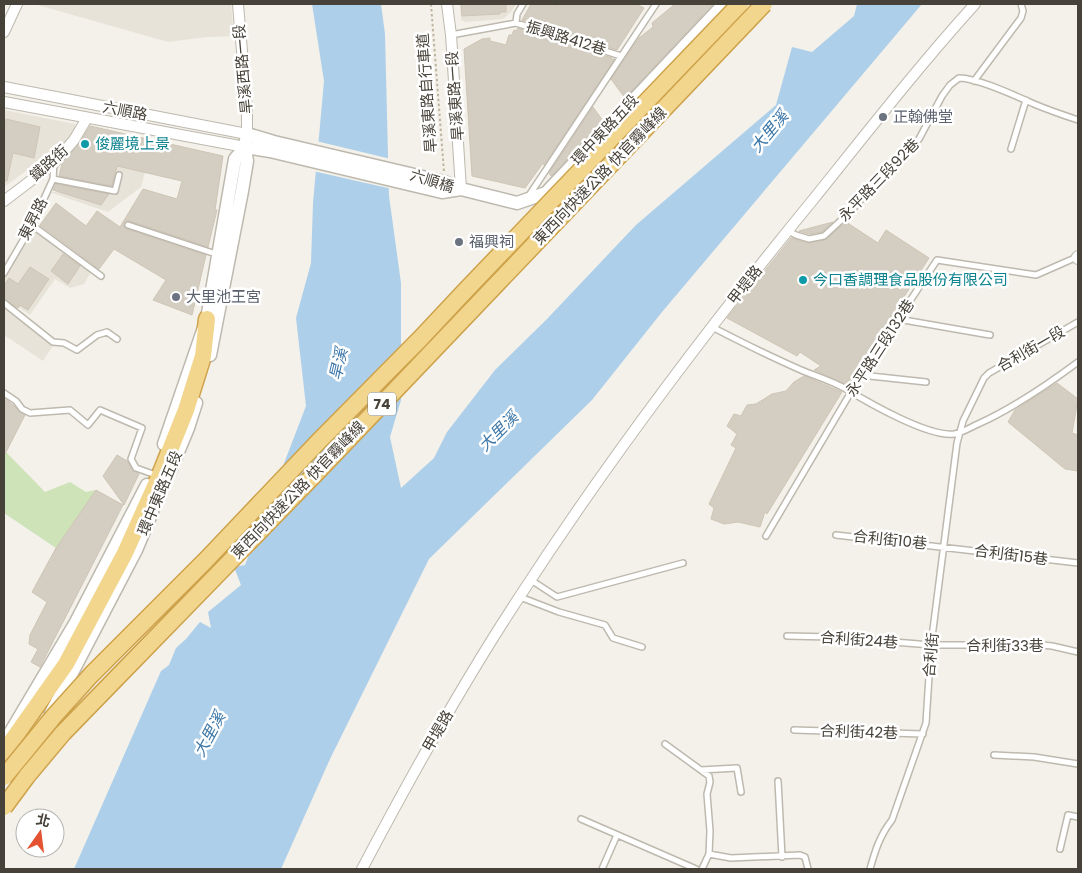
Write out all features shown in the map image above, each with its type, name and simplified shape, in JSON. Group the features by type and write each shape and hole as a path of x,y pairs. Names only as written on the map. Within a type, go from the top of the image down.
{"highway":[{"name":"東西向快速公路 快官霧峰線","path":"4,777 54,716 91,675 420,340 465,290 740,4"},
{"name":"東西向快速公路 快官霧峰線","path":"4,807 63,733 319,470 764,4"},
{"path":"4,752 66,664 125,554 156,474 186,410 203,356 207,319"}],"street":[{"path":"4,32 17,4"},
{"name":"旱溪西路一段","path":"238,4 247,111 246,141"},
{"name":"旱溪東路一段","path":"448,4 461,189"},
{"name":"環中東路五段","path":"525,201 546,192 724,4"},
{"name":"甲堤路","path":"362,869 463,687 519,597 638,425 787,231 975,4"},
{"name":"六順路","path":"4,87 246,141"},
{"name":"六順路","path":"4,102 87,118 246,141"},
{"name":"鐵路街","path":"4,201 54,163 74,140 87,118"},
{"path":"207,319 235,158 246,141"},
{"name":"六順橋","path":"246,141 444,182 461,189"},
{"name":"六順橋","path":"246,141 270,151 442,192 461,189"},
{"name":"環中東路五段","path":"4,815 21,773 136,550 188,428 208,364 242,191 247,161 246,141"},
{"path":"461,189 517,203 525,201"},
{"name":"環中東路五段","path":"4,745 76,622 156,474"},
{"path":"4,759 21,773"}],"lane":[{"path":"516,23 517,14 523,4"},
{"name":"振興路412巷","path":"525,201 656,4"},
{"path":"974,81 1020,18 1023,11 1021,4"},
{"name":"振興路412巷","path":"451,34 516,23 621,56"},
{"name":"永平路三段92巷","path":"787,231 796,236 809,239 824,236 850,212 904,151 919,139 942,96 956,80 963,78 974,81 1078,120"},
{"path":"1011,149 1026,100"},
{"name":"東昇路","path":"4,273 32,225 53,178 54,163"},
{"path":"53,178 115,191 120,175"},
{"path":"32,225 101,276"},
{"path":"128,225 219,255"},
{"name":"永平路三段132巷","path":"766,536 850,392 937,260 1036,275 1078,257"},
{"path":"4,303 53,342 64,342 77,350 97,334 106,332 117,339"},
{"path":"898,319 990,335"},
{"name":"合利街一段","path":"960,432 962,421 984,378 989,373 1078,322"},
{"path":"712,328 850,392 898,417 930,430 946,434 960,432 994,417 1075,368 1078,362"},
{"path":"861,375 926,382"},
{"path":"4,393 16,401 22,409 30,413 70,410 88,425 100,410 142,428 131,459 136,468 156,474"},
{"name":"合利街","path":"870,869 874,852 884,830 892,820 926,723 931,645 960,432"},
{"name":"合利街10巷","path":"836,534 944,546"},
{"name":"合利街15巷","path":"944,546 1078,563"},
{"path":"531,580 557,597 682,563"},
{"path":"519,597 558,612 605,625 613,638 642,647"},
{"name":"合利街24巷","path":"787,636 832,637 931,645"},
{"name":"合利街33巷","path":"931,645 1047,646 1078,652"},
{"name":"合利街42巷","path":"794,730 923,734"},
{"path":"665,744 709,776 710,782 707,794 710,831 709,854 702,869"},
{"path":"994,755 1034,757 1078,764"},
{"path":"701,770 737,768 741,792"},
{"path":"778,781 782,856"},
{"path":"1060,849 1068,815 1078,817"},
{"path":"581,819 696,869"},
{"path":"602,869 617,835"},
{"path":"709,854 731,858 805,857 808,869"}],"path":[{"name":"旱溪東路自行車道","path":"431,4 444,182"}],"shaded area":[{"path":"34,4 231,4 234,36 168,42"},
{"path":"460,4 516,4 503,19 466,22 461,20"},
{"path":"4,110 75,124 75,127 71,138 4,187"},
{"path":"102,129 95,161 145,172 141,187 108,212 49,192 114,191 67,155 96,130"},
{"path":"34,227 92,270 84,284 70,288 55,279 30,315 4,297 4,272"},
{"path":"4,307 56,341 43,361 4,335"}],"green space":[{"path":"6,452 45,492 70,482 86,492 96,490 56,548 4,513 4,458"}],"water":[{"path":"312,4 381,4 385,34 389,196 401,283 401,400 390,437 401,488 434,458 447,432 495,370 547,319 636,225 776,105 792,47 812,52 854,16 857,4 922,4 662,312 592,400 429,559 330,759 281,869 74,869 161,671 169,665 176,648 200,622 211,628 208,612 241,585 234,567 245,565 306,406 296,318 311,263 313,203 324,81"}],"pier":[{"path":"316,141 391,159 392,189 313,171"}],"building":[{"path":"461,4 506,4 506,12 462,16"},
{"path":"531,4 557,6 557,4 636,4 644,8 617,50 522,20"},
{"path":"675,4 713,4 625,98 611,79 639,38 653,27 652,23"},
{"path":"518,28 615,59 544,165 543,163 525,188 472,176 464,49 482,39 490,38 490,41 506,45 509,35 512,35 514,30 516,31"},
{"path":"593,107 603,121 551,176 549,173"},
{"path":"6,119 40,127 34,158 13,153 7,181 4,181 4,131"},
{"path":"90,126 223,156 215,210 217,210 208,247 129,221 125,221 124,224 127,229 206,255 192,315 153,300 166,280 114,249 99,269 40,225 56,203 86,226 97,211 120,227 143,189 177,199 182,181 117,166 112,186 59,176 62,164 79,144"},
{"path":"56,184 109,194 101,205 53,190"},
{"path":"833,222 822,232 809,234 799,231"},
{"path":"846,222 878,243 886,230 929,258 847,385 814,370 821,366 800,352 797,356 727,318 791,238 808,243 825,240"},
{"path":"63,254 80,266 68,284 51,271"},
{"path":"30,267 49,279 28,310 20,305 18,308 4,299 4,286 9,278 18,284"},
{"path":"804,376 842,392 767,514 765,512 760,527 738,522 724,524 711,519 714,508 709,504 736,448 731,445 737,434 727,426 734,414 741,416 747,405 756,404 772,394 786,391 794,382"},
{"path":"1057,383 1078,399 1072,433 1078,435 1078,471 1065,469 1008,422 1015,410"},
{"path":"4,398 25,415 4,456"},
{"path":"117,455 127,461 133,471 139,474 124,505 103,476"},
{"path":"96,490 123,505 40,667 31,662 38,649 29,644 30,635 47,602 32,592 56,548"}],"place":[{"name":"正翰佛堂","path":"883,117"},
{"name":"俊麗境上景","path":"85,144"},
{"name":"福興祠","path":"459,242"},
{"name":"今口香調理食品股份有限公司","path":"803,280"},
{"name":"大里池王宮","path":"176,297"}],"water label":[{"name":"大里溪","path":"769,131"},
{"name":"旱溪","path":"338,364"},
{"name":"大里溪","path":"498,431"},
{"name":"大里溪","path":"209,734"}]}
